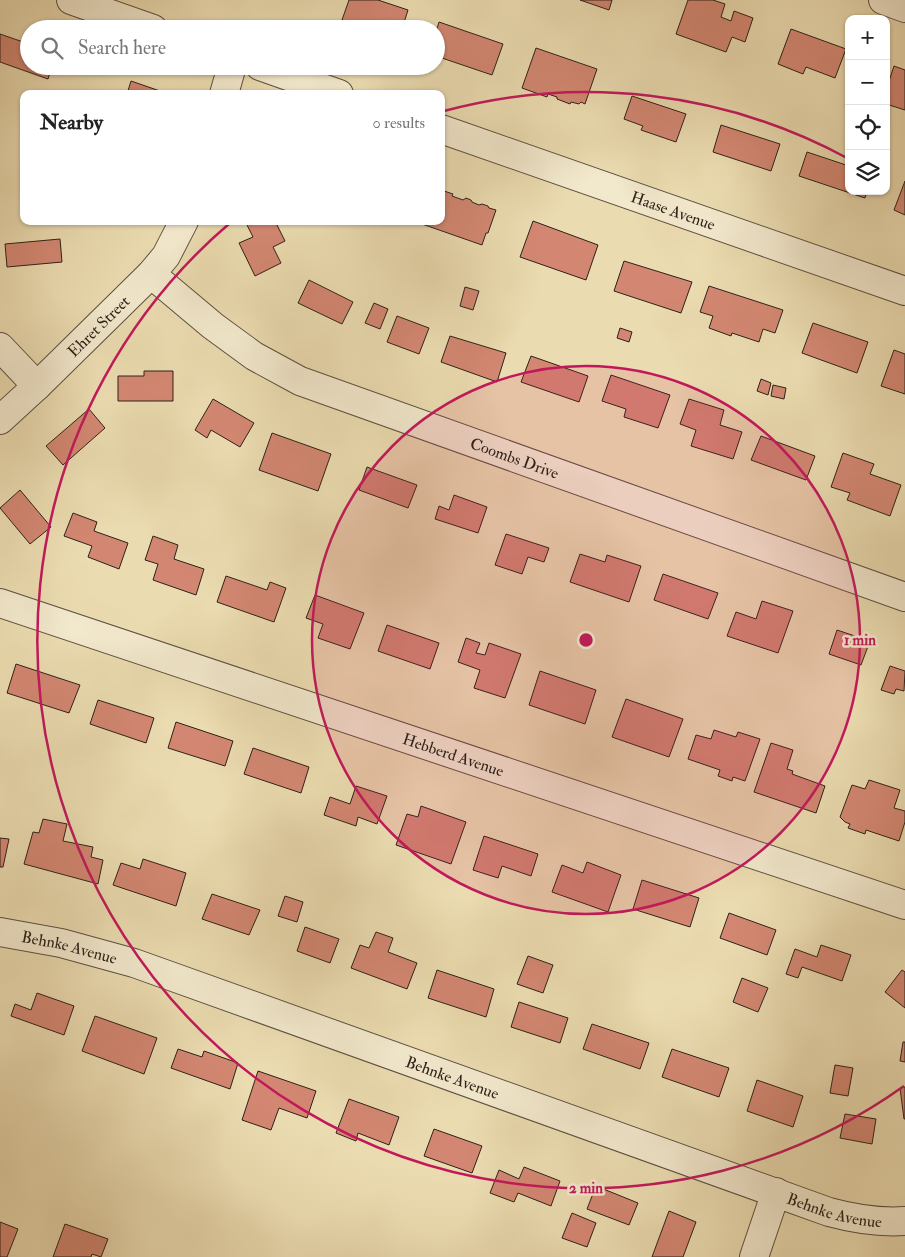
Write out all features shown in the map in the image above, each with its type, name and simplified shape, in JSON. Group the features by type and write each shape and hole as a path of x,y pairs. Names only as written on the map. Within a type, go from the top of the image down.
{"street":[{"path":"72,0 128,20"},
{"path":"883,0 905,8"},
{"path":"225,90 229,75"},
{"path":"285,75 328,90"},
{"name":"Haase Avenue","path":"445,131 905,291"},
{"name":"Ehret Street","path":"0,420 150,274 166,256 182,225"},
{"name":"Coombs Drive","path":"150,274 213,326 254,356 300,381 905,597"},
{"path":"0,347 37,386"},
{"name":"Hebberd Avenue","path":"0,603 905,905"},
{"name":"Behnke Avenue","path":"0,932 60,943 134,963 829,1212 849,1218 885,1222 905,1221"},
{"path":"754,1257 776,1192"}],"building":[{"path":"349,0 378,0 408,10 405,20 342,20"},
{"path":"580,0 612,0 609,10"},
{"path":"688,0 713,0 725,4 721,17 731,21 734,11 753,18 745,42 732,37 726,52 676,34"},
{"path":"445,24 503,44 492,75 445,59"},
{"path":"791,29 845,49 835,78 806,67 803,74 778,64"},
{"path":"0,34 20,41 20,69 0,62"},
{"path":"536,48 597,69 585,104 571,102 570,104 548,94 547,97 522,88"},
{"path":"894,66 905,70 905,110 890,105 890,78"},
{"path":"37,75 49,75 48,79"},
{"path":"131,81 157,90 128,90"},
{"path":"632,96 686,114 676,142 641,130 643,126 624,119"},
{"path":"721,125 780,144 771,171 713,152"},
{"path":"807,152 845,165 845,191 799,176"},
{"path":"905,181 905,215 894,210"},
{"path":"445,191 453,194 452,196 463,200 466,198 479,205 482,204 496,210 482,245 425,225 445,225"},
{"path":"533,221 598,245 586,280 520,257"},
{"path":"247,225 277,225 285,241 273,247 281,263 255,276 239,243 253,237"},
{"path":"60,239 62,262 7,267 5,244"},
{"path":"624,261 692,282 681,313 614,291"},
{"path":"309,280 353,302 342,324 298,303"},
{"path":"709,286 783,310 775,333 763,329 759,342 732,333 731,336 709,328 713,316 700,312"},
{"path":"465,287 479,291 473,310 460,306"},
{"path":"374,303 388,309 380,329 365,323"},
{"path":"397,316 429,328 419,354 387,342"},
{"path":"813,323 868,342 857,373 802,353"},
{"path":"620,328 632,332 629,342 617,338"},
{"path":"450,336 506,353 497,382 441,362"},
{"path":"894,350 905,354 905,394 881,386"},
{"path":"531,356 588,376 579,402 521,382"},
{"path":"144,371 173,371 173,401 118,401 118,376 144,376"},
{"path":"611,375 670,395 658,428 624,417 626,409 602,401"},
{"path":"761,379 771,383 768,395 757,391"},
{"path":"773,385 786,388 784,399 771,396"},
{"path":"213,399 254,423 240,447 211,430 207,438 195,430"},
{"path":"689,399 724,410 720,425 742,432 733,459 691,446 696,430 680,424"},
{"path":"89,409 105,428 63,465 46,446"},
{"path":"272,433 331,454 318,491 259,470"},
{"path":"761,436 815,456 806,480 751,460"},
{"path":"843,453 874,464 870,474 901,485 890,516 847,500 850,493 831,487"},
{"path":"367,467 417,485 408,508 359,490"},
{"path":"20,490 51,527 30,544 0,508"},
{"path":"454,495 487,507 478,533 435,519 439,506 449,510"},
{"path":"73,513 97,522 94,531 128,543 119,569 88,557 92,546 64,536"},
{"path":"506,534 549,548 544,562 528,557 522,574 495,565"},
{"path":"153,536 178,545 174,559 204,569 196,595 153,580 158,564 145,560"},
{"path":"580,554 605,562 607,555 641,566 629,602 570,582"},
{"path":"663,574 718,593 708,619 654,600"},
{"path":"226,576 267,590 270,582 286,588 274,622 217,602"},
{"path":"315,595 364,613 350,649 318,638 323,624 306,618"},
{"path":"762,601 793,611 778,653 727,636 736,612 756,619"},
{"path":"387,625 439,643 430,669 378,651"},
{"path":"837,630 870,641 861,665 829,654"},
{"path":"466,638 480,643 476,653 485,655 489,643 521,654 505,698 474,688 480,670 458,662"},
{"path":"16,664 80,685 69,713 7,693"},
{"path":"890,666 905,671 904,691 896,689 894,694 881,690"},
{"path":"540,671 596,690 585,724 529,705"},
{"path":"626,699 683,719 669,757 612,737"},
{"path":"98,700 154,718 146,743 90,724"},
{"path":"176,722 233,741 225,766 168,748"},
{"path":"714,730 736,737 738,732 760,739 745,781 733,777 732,781 718,776 720,770 688,759 696,735 711,739"},
{"path":"771,743 793,750 787,769 793,771 792,774 825,786 816,813 754,792"},
{"path":"253,748 309,767 301,793 244,774"},
{"path":"869,780 900,790 894,808 905,811 905,822 899,841 866,830 865,834 848,828 850,824 840,817 852,785 865,789"},
{"path":"356,786 387,796 377,824 358,817 356,826 324,815 330,797 350,804"},
{"path":"421,806 466,822 451,864 396,845 407,814 418,817"},
{"path":"43,819 67,824 63,841 93,847 91,857 103,860 98,884 24,864 33,832 39,833"},
{"path":"484,836 538,854 531,876 502,866 498,878 473,870"},
{"path":"0,838 9,839 3,867 0,867"},
{"path":"143,859 186,873 176,906 113,885 121,863 140,869"},
{"path":"587,862 621,875 608,912 552,892 562,865 583,873"},
{"path":"642,880 699,898 690,927 633,909"},
{"path":"212,894 260,910 249,935 202,919"},
{"path":"285,896 303,902 297,922 278,916"},
{"path":"729,913 776,930 767,955 720,938"},
{"path":"305,927 339,939 330,963 297,951"},
{"path":"376,932 393,938 388,952 417,963 407,989 351,968 360,945 369,948"},
{"path":"821,945 851,955 842,981 802,967 798,978 786,974 795,949 817,957"},
{"path":"528,956 553,965 543,993 517,984"},
{"path":"437,970 494,989 486,1017 428,998"},
{"path":"902,970 905,972 905,1008 885,992"},
{"path":"742,978 768,988 758,1012 733,1002"},
{"path":"37,993 74,1006 64,1035 11,1016 15,1004 31,1010"},
{"path":"519,1002 568,1018 560,1043 511,1027"},
{"path":"95,1016 157,1038 144,1074 82,1051"},
{"path":"592,1024 649,1043 640,1069 583,1049"},
{"path":"903,1042 905,1042 905,1062 900,1061"},
{"path":"178,1049 202,1057 204,1051 238,1063 230,1089 171,1068"},
{"path":"672,1049 729,1068 719,1097 662,1077"},
{"path":"835,1065 853,1068 848,1096 830,1093"},
{"path":"258,1071 316,1091 307,1118 279,1108 271,1130 242,1120"},
{"path":"757,1080 803,1096 793,1127 747,1111"},
{"path":"905,1087 905,1119 904,1119 900,1088"},
{"path":"349,1099 399,1117 389,1145 358,1133 356,1141 336,1133"},
{"path":"845,1114 876,1119 872,1144 840,1138"},
{"path":"434,1129 482,1146 472,1173 424,1156"},
{"path":"524,1167 560,1181 551,1206 518,1193 514,1202 490,1193 499,1170 519,1179"},
{"path":"596,1186 638,1203 629,1225 587,1209"},
{"path":"669,1211 696,1222 683,1257 652,1257"},
{"path":"572,1213 596,1223 587,1247 562,1238"},
{"path":"0,1222 18,1229 7,1257 0,1257"},
{"path":"65,1224 108,1239 101,1257 92,1254 91,1257 53,1257"}]}
